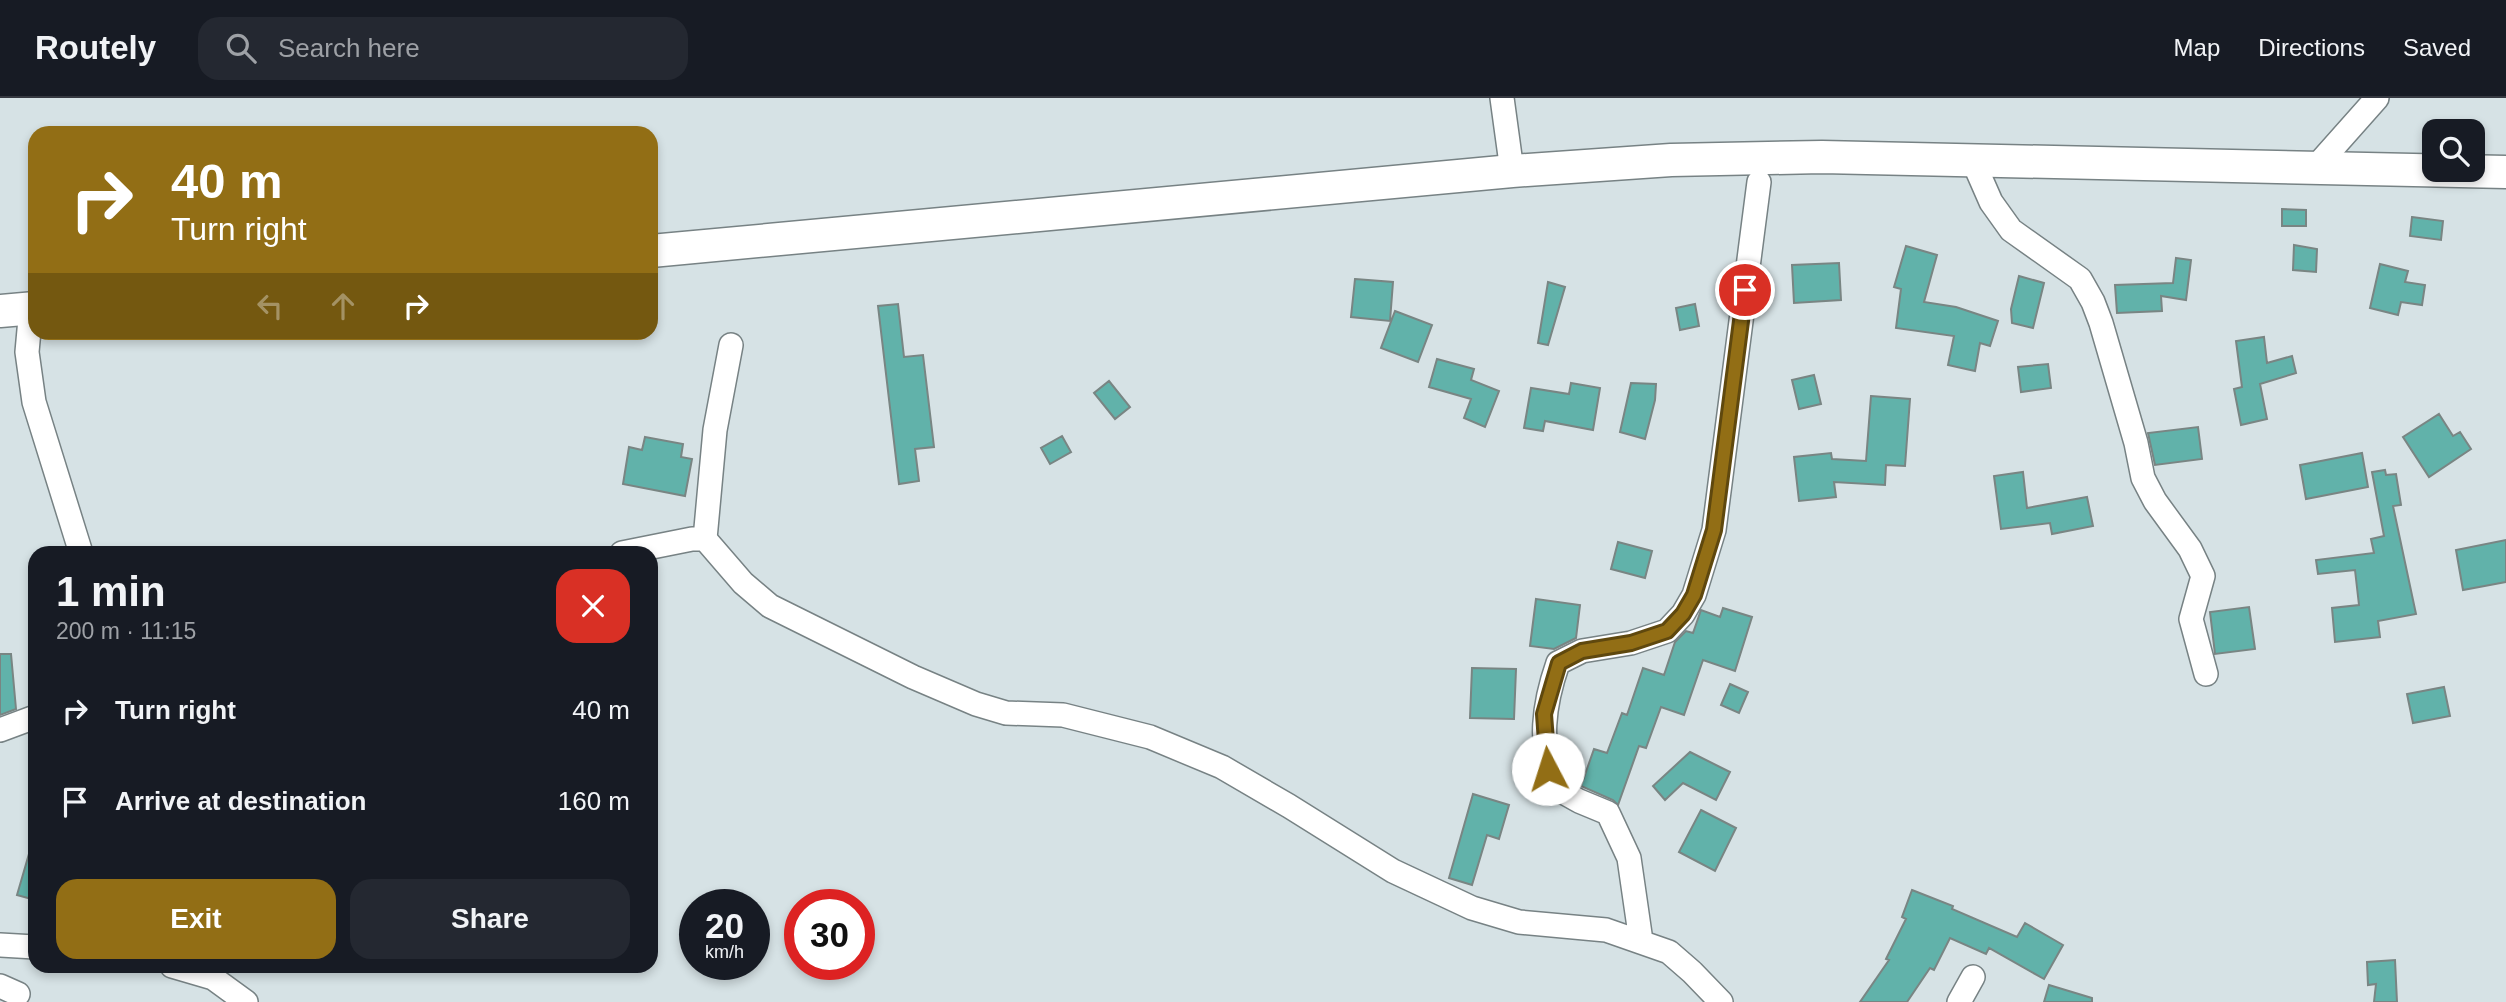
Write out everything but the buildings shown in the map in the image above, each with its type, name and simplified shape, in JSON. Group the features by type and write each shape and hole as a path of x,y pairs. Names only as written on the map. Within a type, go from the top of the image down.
{"main road":[{"path":"658,250 1512,171 1671,160 1822,157 2506,172"}],"street":[{"path":"1502,98 1512,171"},
{"path":"2314,169 2377,98"},
{"path":"1973,161 1991,202 2011,230 2080,279 2093,302 2136,443 2143,478 2155,501 2190,549 2203,576 2192,619 2206,674"},
{"path":"1641,941 1629,858 1608,813 1554,787 1548,769 1544,714 1559,663 1582,651 1631,643 1667,631 1683,614 1694,595 1714,530 1759,182"},
{"path":"22,309 33,402 79,546"},
{"path":"705,539 715,430 731,345"},
{"path":"655,546 692,538 705,539 743,583 770,606 913,677 976,704 1006,713 1063,715 1150,737 1222,767 1392,871 1472,908 1519,922 1606,930 1669,952 1692,971 1721,1002"},
{"path":"0,730 28,720"},
{"path":"0,945 28,947"},
{"path":"196,973 213,978 246,1002"},
{"path":"1959,1002 1973,977"}],"route":[{"path":"1548,769 1544,714 1559,663 1582,651 1631,643 1667,631 1683,614 1694,595 1714,530 1745,290"}]}
